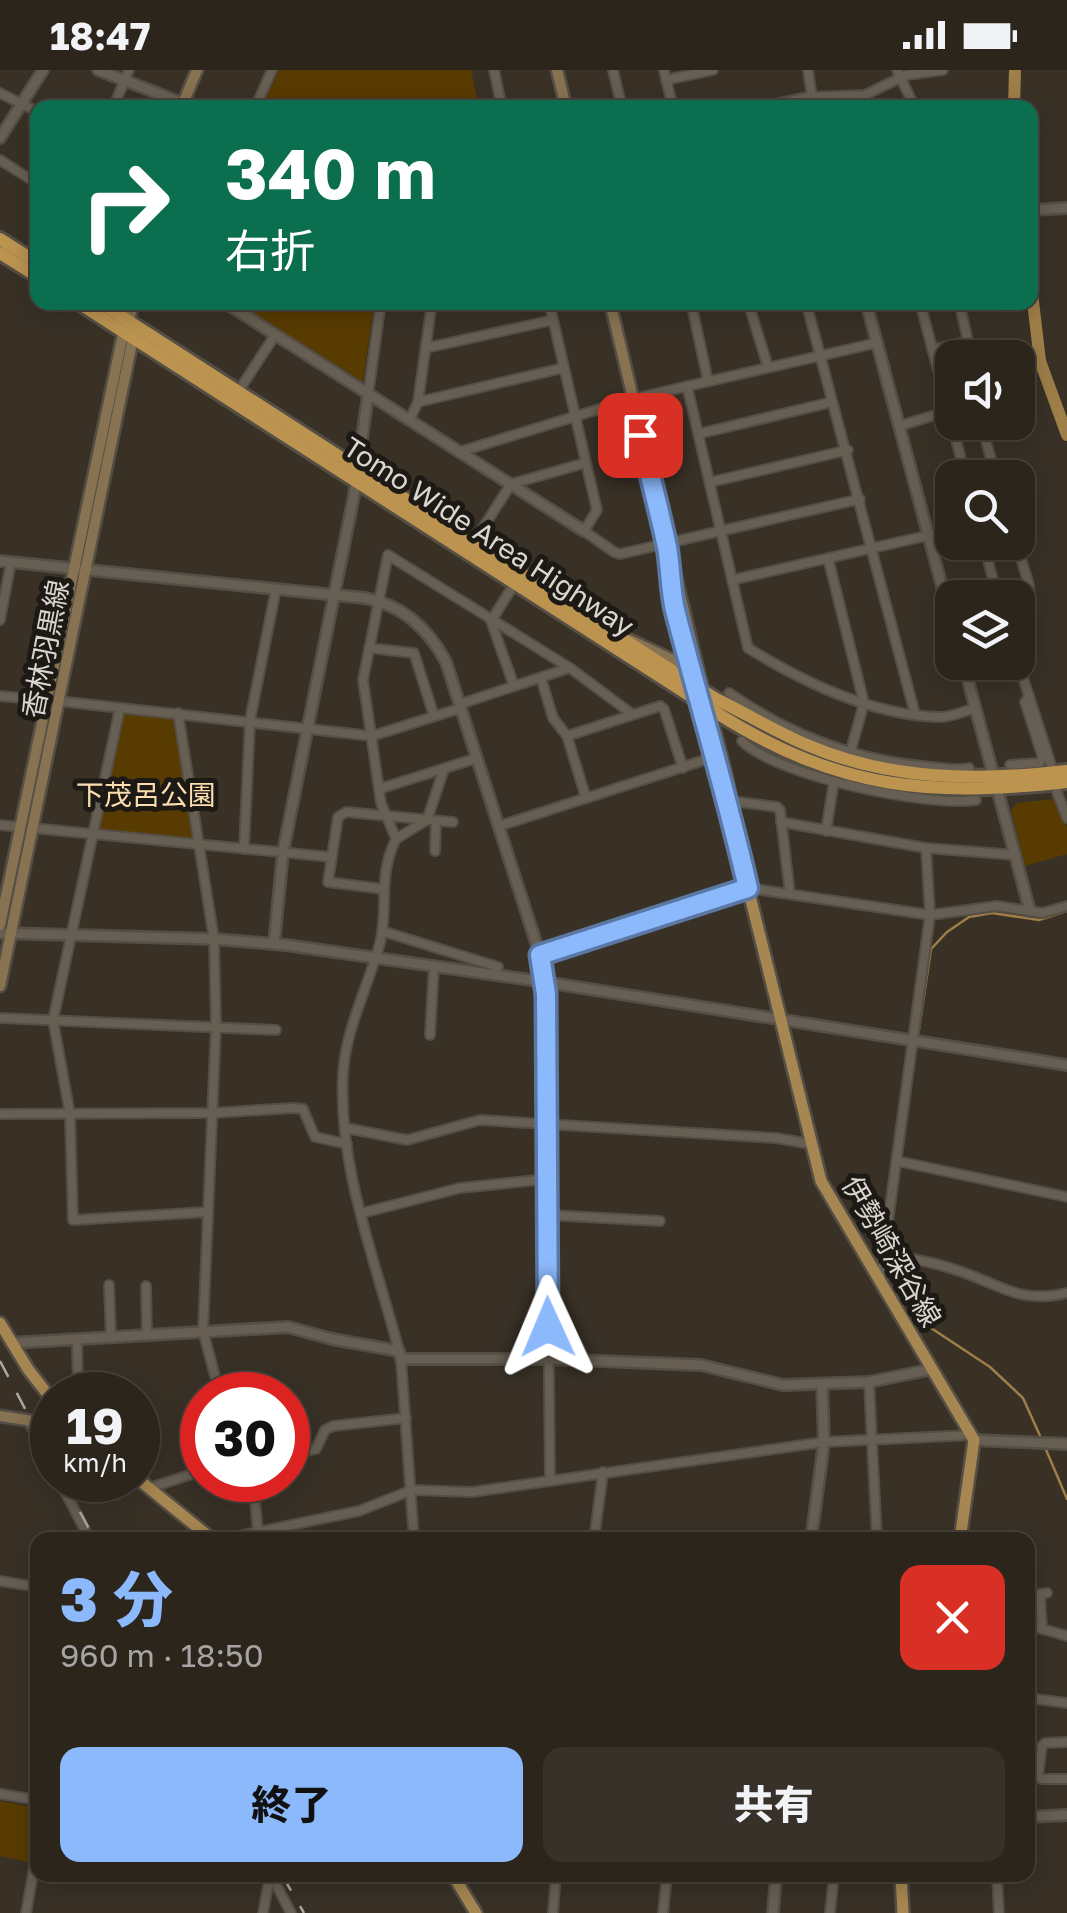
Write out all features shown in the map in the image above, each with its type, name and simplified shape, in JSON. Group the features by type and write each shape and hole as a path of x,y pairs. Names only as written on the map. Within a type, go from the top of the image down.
{"highway":[{"path":"0,240 30,259"},
{"path":"0,253 30,272"},
{"name":"Tomo Wide Area Highway","path":"92,310 238,392 516,583 799,757 887,783 957,791 1067,771"},
{"name":"Tomo Wide Area Highway","path":"107,310 128,330 357,475 474,542 620,636 701,695 751,713 810,746 891,767 997,784 1062,787"}],"main road":[{"path":"184,100 197,70"},
{"path":"558,70 564,100"},
{"name":"香林羽黒線","path":"0,986 26,828 131,310"},
{"path":"612,310 701,695"},
{"path":"620,636 675,661 682,652 667,548"},
{"path":"676,615 701,695"},
{"name":"伊勢崎深谷線","path":"701,695 714,757 729,802"},
{"name":"伊勢崎深谷線","path":"701,695 726,776 748,888 810,1144 829,1198 973,1437"},
{"name":"香林羽黒線","path":"0,924 26,828"},
{"path":"0,1324 31,1372"},
{"path":"0,1416 28,1420"},
{"path":"961,1532 973,1437"},
{"path":"160,1497 206,1532"},
{"path":"457,1882 476,1913"},
{"path":"901,1882 903,1913"}],"street":[{"path":"0,138 43,70"},
{"path":"98,70 126,75 173,100"},
{"path":"259,100 272,70"},
{"path":"494,70 500,100"},
{"path":"613,70 620,100"},
{"path":"664,70 671,100"},
{"path":"666,80 714,70"},
{"path":"808,70 813,100"},
{"path":"828,100 866,95 899,74 943,70"},
{"path":"899,74 911,100"},
{"path":"117,100 126,75"},
{"path":"0,93 30,108"},
{"path":"0,160 30,179"},
{"path":"1038,210 1067,208"},
{"path":"236,310 620,554 667,548 860,498"},
{"path":"274,944 283,852 336,594 380,310"},
{"path":"410,420 418,402 431,310"},
{"path":"551,310 597,510 584,531"},
{"path":"693,310 708,381"},
{"path":"750,310 768,367"},
{"path":"808,310 915,714"},
{"path":"868,310 940,580"},
{"path":"922,310 935,360"},
{"path":"961,310 968,340"},
{"path":"426,348 553,320"},
{"path":"238,392 276,336"},
{"path":"459,452 632,399 876,342"},
{"path":"418,402 563,368"},
{"path":"687,386 748,648 802,678 864,703 940,718 976,708"},
{"path":"698,434 832,402"},
{"path":"899,426 935,416"},
{"path":"711,482 848,450"},
{"path":"474,542 511,484 585,463"},
{"path":"732,580 935,534"},
{"path":"396,839 380,790 363,680 388,555 570,668 632,714"},
{"path":"828,558 864,703 850,752"},
{"path":"0,620 5,562 79,568 378,600 410,616 446,662 540,955 545,982 550,1481"},
{"path":"491,621 516,583"},
{"path":"244,849 250,720 276,588"},
{"path":"491,621 514,686"},
{"path":"369,648 414,654 434,716"},
{"path":"0,696 372,736 570,668"},
{"path":"541,678 553,718 568,736 586,798"},
{"path":"968,680 1030,911"},
{"path":"1024,680 1050,764"},
{"path":"729,694 751,713 891,767 969,768"},
{"path":"1010,766 1040,762 1043,758 1025,702 1029,697"},
{"path":"568,736 660,706 664,708 683,768"},
{"path":"120,708 53,1020 70,1114 73,1220 207,1212"},
{"path":"178,713 214,939 216,1026 202,1331 214,1372"},
{"path":"742,741 772,759 885,793 976,800"},
{"path":"500,826 714,757"},
{"path":"799,757 811,772"},
{"path":"380,790 477,758"},
{"path":"435,851 431,820 444,769"},
{"path":"826,831 834,780"},
{"path":"1062,787 1067,818"},
{"path":"940,800 957,791"},
{"path":"729,802 778,806 790,894"},
{"path":"383,889 330,884 327,880 338,817 342,814 453,822"},
{"path":"414,1532 400,1355 346,1144 343,1076 382,931 388,860 396,839 431,820"},
{"path":"781,822 926,848 1016,854"},
{"path":"0,825 331,857"},
{"path":"879,1283 930,915 926,848"},
{"path":"540,955 748,888 930,915 997,906 1043,913 1067,906"},
{"path":"382,931 498,967"},
{"path":"6,934 274,944 545,982 1067,1065"},
{"path":"430,1036 434,966"},
{"path":"0,1018 276,1030"},
{"path":"0,1114 303,1109 315,1138 346,1144"},
{"path":"346,1128 407,1140 480,1120 776,1138 810,1144"},
{"path":"898,1161 1067,1196"},
{"path":"362,1212 460,1188 548,1179"},
{"path":"548,1215 660,1221"},
{"path":"882,1253 958,1270 1021,1296 1048,1298 1067,1293"},
{"path":"109,1285 111,1337"},
{"path":"146,1286 147,1335"},
{"path":"10,1343 288,1327 400,1355 701,1366 783,1385 869,1382 933,1369"},
{"path":"77,1339 78,1372"},
{"path":"869,1382 877,1532"},
{"path":"812,1532 824,1442 822,1384"},
{"path":"310,1450 316,1449 324,1430 333,1426 406,1418"},
{"path":"28,1420 30,1424"},
{"path":"255,1502 258,1532 359,1511 412,1490 472,1492 824,1442 973,1437 1067,1444"},
{"path":"595,1532 604,1472"},
{"path":"70,1502 86,1532"},
{"path":"0,1581 30,1586"},
{"path":"1042,1629 1040,1594 1048,1593"},
{"path":"1035,1628 1067,1636"},
{"path":"1035,1699 1067,1703"},
{"path":"1067,1742 1042,1746 1038,1776 1067,1779"},
{"path":"0,1794 30,1799"},
{"path":"1035,1817 1067,1815"},
{"path":"26,1913 32,1882"},
{"path":"263,1913 269,1882"},
{"path":"274,1882 291,1913"},
{"path":"553,1913 555,1882"},
{"path":"663,1913 666,1882"},
{"path":"772,1913 775,1882"},
{"path":"830,1913 833,1882"},
{"path":"997,1882 999,1913"}],"green space":[{"path":"279,70 471,70 477,100 265,100"},
{"path":"248,310 373,310 363,382"},
{"name":"下茂呂公園","path":"124,712 175,718 195,839 102,831 99,827"},
{"path":"1055,799 1067,827 1067,854 1025,866 1011,811 1017,803"},
{"path":"0,1801 30,1807 29,1862 0,1856"}],"waterway":[{"path":"1014,100 1015,70"},
{"path":"1034,310 1040,361 1067,435"},
{"path":"1035,366 1041,365"},
{"path":"918,1036 931,949 947,932 969,917 992,913 1039,920 1067,911"},
{"path":"887,1272 931,1328 990,1367 1023,1398 1041,1438"},
{"path":"1044,1445 1067,1499"}],"railway":[{"path":"0,1361 30,1418"},
{"path":"75,1502 91,1532"},
{"path":"286,1882 304,1913"}],"route":[{"path":"548,1327 546,994 540,955 748,888 729,802 676,615 668,552 640,435"}]}
